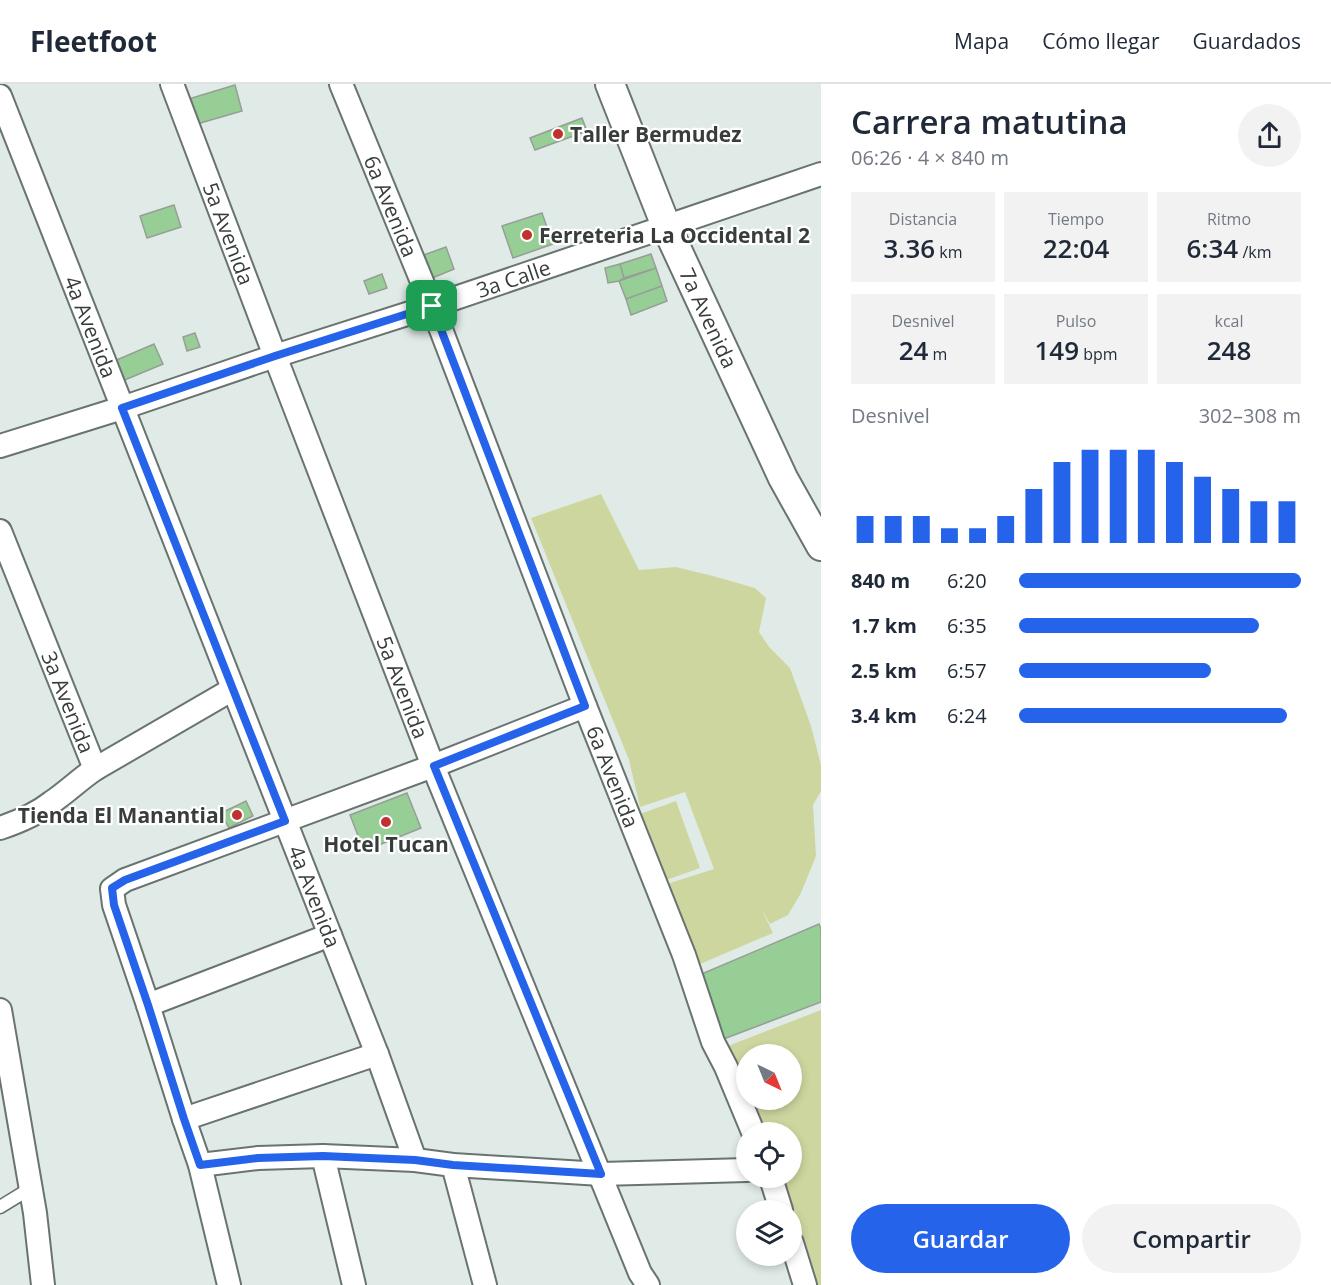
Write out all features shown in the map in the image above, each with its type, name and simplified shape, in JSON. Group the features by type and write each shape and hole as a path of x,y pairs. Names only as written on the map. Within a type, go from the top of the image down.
{"street":[{"name":"5a Avenida","path":"172,84 434,766 640,1273 648,1285"},
{"name":"6a Avenida","path":"340,84 432,306 585,706 684,955 713,1042 749,1122"},
{"name":"7a Avenida","path":"610,84 666,226 783,477 821,545"},
{"name":"4a Avenida","path":"0,96 377,1054 415,1160"},
{"name":"3a Calle","path":"0,446 432,306 821,174"},
{"name":"3a Avenida","path":"0,531 94,769 51,804 22,820 0,828"},
{"path":"94,769 233,689"},
{"path":"230,1285 200,1165 114,905 112,888 125,880 434,766 585,706"},
{"path":"148,1005 330,934"},
{"path":"0,1010 4,1066 31,1188 43,1285"},
{"path":"184,1119 377,1054"},
{"path":"200,1165 258,1158 323,1156 415,1160 453,1165 601,1174 736,1170"},
{"path":"323,1156 354,1285"},
{"path":"453,1165 485,1285"},
{"path":"799,1266 805,1285"}],"lane":[{"path":"0,1207 31,1188"}],"green space":[{"path":"601,494 639,570 676,567 755,588 766,598 759,632 769,647 790,668 811,726 821,765 821,791 813,805 816,856 801,893 788,915 770,924 761,908 773,933 679,973 648,890 714,869 685,792 640,807 629,760 531,518"},
{"path":"676,801 700,868 661,882 637,815"},
{"path":"821,1010 821,1285 804,1285 796,1266 802,1266 802,1200 770,1200 764,1188 802,1188 802,1122 738,1122 710,1053"}],"building":[{"path":"235,85 242,111 190,126 182,101"},
{"name":"Taller Bermudez","path":"582,118 587,131 535,150 530,138"},
{"path":"174,205 181,227 147,238 140,216"},
{"name":"Ferreteria La Occidental 2","path":"542,213 553,244 513,258 502,226"},
{"path":"446,247 454,269 430,279 421,256"},
{"path":"651,254 656,268 624,278 620,264"},
{"path":"620,264 624,278 608,283 605,268"},
{"path":"656,268 662,286 626,299 619,281"},
{"path":"382,274 387,288 369,294 364,281"},
{"path":"662,286 667,301 631,315 626,299"},
{"path":"195,333 200,347 187,351 183,337"},
{"path":"154,344 163,364 120,382 112,362"},
{"name":"Hotel Tucan","path":"407,793 421,828 364,851 350,815"},
{"name":"Tienda El Manantial","path":"246,801 253,816 229,828 221,813"},
{"path":"819,924 821,929 821,1002 721,1040 697,976"}],"place":[{"name":"Taller Bermudez","path":"558,134"},
{"name":"Ferreteria La Occidental 2","path":"527,235"},
{"name":"Tienda El Manantial","path":"237,815"},
{"name":"Hotel Tucan","path":"386,822"}],"route":[{"path":"432,306 585,706 434,766 601,1174 453,1165 415,1160 323,1156 258,1158 200,1165 114,905 112,888 125,880 285,821 122,408 432,306"}]}
